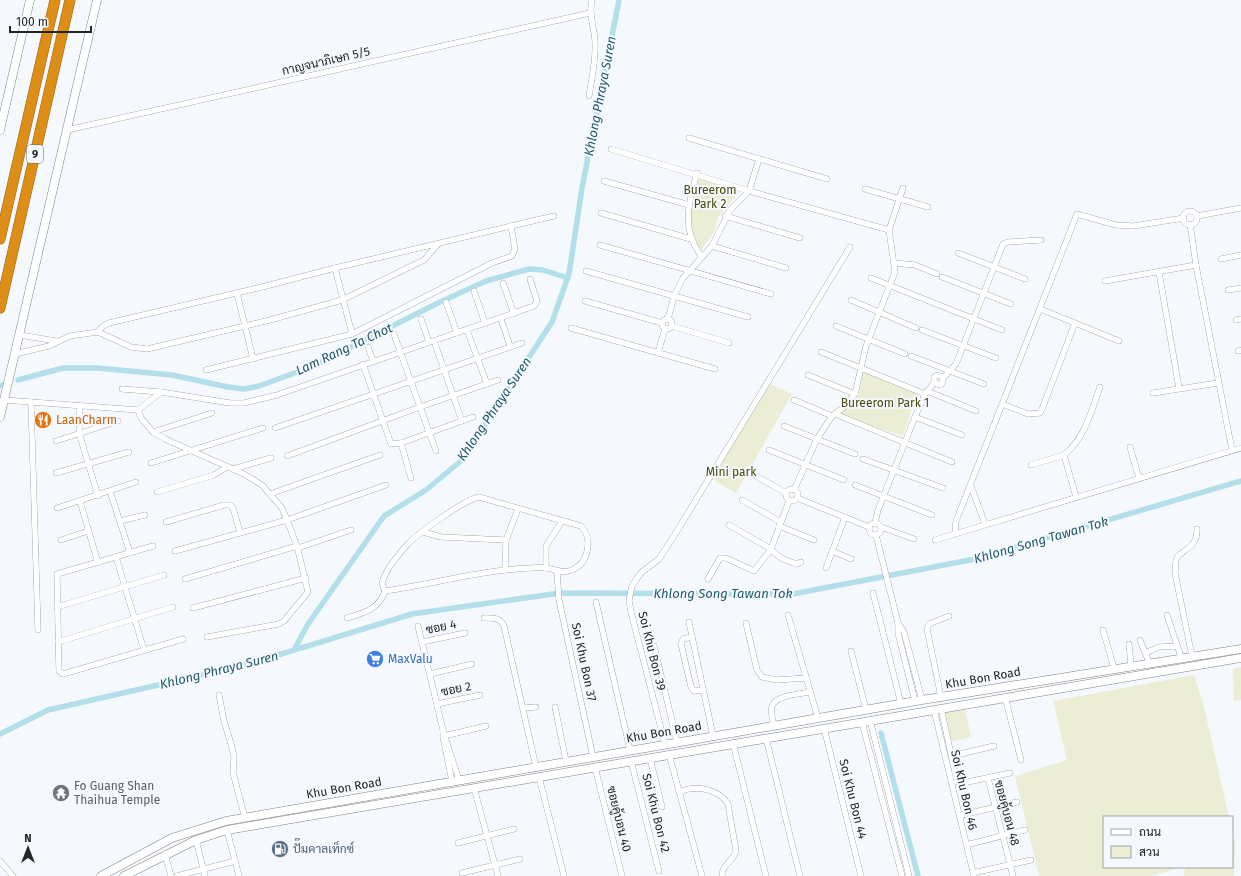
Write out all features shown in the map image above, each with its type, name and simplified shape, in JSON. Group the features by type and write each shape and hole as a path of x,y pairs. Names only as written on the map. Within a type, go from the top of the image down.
{"highway":[{"name":"9","path":"0,239 55,0"},
{"name":"9","path":"0,308 70,0"}],"main road":[{"path":"0,128 30,0"},
{"path":"0,417 97,0"},
{"name":"Khu Bon Road","path":"101,876 172,838 226,821 536,766 941,697 1149,662 1241,649"},
{"path":"1231,651 1232,660"},
{"name":"Khu Bon Road","path":"124,876 165,854 196,840 227,830 1241,658"},
{"path":"310,806 311,815"}],"street":[{"path":"589,96 595,43 590,13 592,0"},
{"name":"กาญจนาภิเษก 5/5","path":"66,130 590,13"},
{"path":"689,138 827,179"},
{"path":"612,149 697,173 749,191 889,230"},
{"path":"658,352 664,320 668,320 674,296 689,270 712,246 725,216 735,202 749,191 759,159"},
{"path":"697,173 689,205 690,239 702,257"},
{"path":"604,180 689,205"},
{"path":"794,490 817,439 833,415 855,394 869,338 895,272 895,263 890,245 889,230 903,188"},
{"path":"865,189 928,207"},
{"path":"1197,216 1241,208"},
{"path":"1189,211 1193,211 1197,216 1196,222 1190,224 1185,222 1184,218 1186,212 1189,211"},
{"path":"601,212 690,239"},
{"path":"955,533 956,521 1077,214 1116,225 1133,226 1184,218"},
{"path":"98,332 103,326 109,323 554,216"},
{"path":"725,216 800,238"},
{"path":"1190,224 1196,266 1232,450"},
{"path":"206,370 352,334 492,263 512,256 515,249 511,226"},
{"path":"869,527 875,523 883,496 914,416 926,392 934,383 933,379 936,376 940,375 943,378 956,364 962,345 1002,247 1005,243 1041,240"},
{"path":"15,354 49,346 70,336 98,332 131,347 147,349 342,300 424,260 438,244"},
{"path":"600,245 770,294"},
{"path":"712,246 786,268"},
{"name":"Soi Khu Bon 39","path":"665,744 631,612 629,600 632,586 642,572 659,559 850,248"},
{"path":"958,253 1025,280"},
{"path":"1221,259 1241,256"},
{"path":"895,263 914,265 1011,304"},
{"path":"1105,281 1196,266"},
{"path":"335,268 342,300 352,334"},
{"path":"586,271 748,317"},
{"path":"1159,272 1179,388"},
{"path":"871,278 1002,330"},
{"path":"122,389 161,392 198,397 220,402 244,403 277,395 363,364 501,319 536,305 536,298 530,279"},
{"path":"503,283 514,314"},
{"path":"1228,290 1241,288"},
{"path":"474,291 486,324"},
{"path":"237,293 253,359"},
{"path":"850,300 916,328"},
{"path":"585,301 670,328 672,326 729,343"},
{"path":"446,302 457,333"},
{"path":"1040,309 1119,341"},
{"path":"421,319 444,369 462,421"},
{"path":"501,319 510,346"},
{"path":"668,320 671,322 672,326"},
{"path":"1002,404 1028,414 1040,413 1075,323"},
{"path":"836,326 984,384"},
{"path":"571,328 715,369"},
{"path":"468,330 487,384"},
{"path":"922,330 996,358"},
{"path":"394,334 436,451"},
{"path":"20,335 48,339 56,342"},
{"path":"32,350 33,338"},
{"path":"275,428 522,343"},
{"path":"368,347 373,361"},
{"path":"821,352 976,411"},
{"path":"363,364 382,422 392,445 473,417"},
{"path":"808,375 855,394"},
{"path":"286,456 498,380"},
{"path":"1153,393 1218,383"},
{"path":"1031,465 1064,455 1074,446 1083,432 1100,387"},
{"path":"4,400 138,410 161,392"},
{"path":"794,400 952,462"},
{"path":"31,402 38,630"},
{"path":"80,406 79,433 98,496"},
{"path":"138,410 141,418 153,432 233,469 262,485 282,508 297,547 306,578 308,593 284,621 279,624 207,637"},
{"path":"153,432 212,413"},
{"path":"914,416 962,436"},
{"path":"56,441 118,421"},
{"path":"784,426 855,454"},
{"path":"151,463 263,428"},
{"path":"401,443 411,478"},
{"path":"1130,447 1139,478"},
{"path":"935,540 1241,448"},
{"path":"769,450 844,480"},
{"path":"56,474 129,452"},
{"path":"270,494 380,455"},
{"path":"1064,455 1076,497"},
{"path":"233,469 271,458"},
{"path":"863,459 943,488"},
{"path":"157,492 214,475 226,467"},
{"path":"754,475 786,492"},
{"path":"58,508 110,492 136,482"},
{"path":"175,551 287,520 386,485"},
{"path":"855,485 932,515"},
{"path":"970,486 985,524"},
{"path":"786,492 789,489 794,490"},
{"path":"794,490 797,493 797,498"},
{"path":"110,492 130,553"},
{"path":"786,492 786,497 789,501"},
{"path":"346,618 373,608 382,600 385,591 382,584 384,576 406,545 455,508 473,498 485,498 562,522 576,524 585,531 588,542 588,549 583,560 571,571 557,572 546,568 505,570 385,591"},
{"path":"789,501 794,501 797,498"},
{"path":"797,498 869,527"},
{"path":"742,500 780,524 814,540"},
{"path":"80,501 98,563"},
{"path":"708,579 720,558 726,558 754,571 770,550 789,501"},
{"path":"166,522 224,505 230,505 233,508 240,532"},
{"path":"505,570 506,540 518,509"},
{"path":"120,522 145,515"},
{"path":"826,568 846,518"},
{"path":"546,568 546,546 562,522"},
{"path":"875,523 881,527 914,539"},
{"path":"729,525 770,550 776,556 797,564 801,562"},
{"path":"869,527 871,534 876,535"},
{"path":"876,535 880,533 881,527"},
{"path":"1192,656 1175,573 1175,565 1178,556 1190,548 1195,542 1196,529"},
{"path":"185,579 351,530"},
{"path":"61,540 88,531"},
{"path":"423,532 441,537 506,540"},
{"path":"876,535 898,623 898,633 918,701"},
{"path":"153,546 57,574 58,670 59,673 62,674 183,639"},
{"path":"832,551 852,559"},
{"path":"116,558 144,650"},
{"name":"Soi Khu Bon 37","path":"557,572 559,600 593,757"},
{"path":"57,607 164,576"},
{"path":"193,608 306,578"},
{"path":"873,593 901,704"},
{"path":"596,602 630,750"},
{"path":"58,642 173,607"},
{"path":"788,615 818,718"},
{"path":"1167,615 1180,658"},
{"path":"941,697 927,629 929,624 949,616"},
{"path":"484,618 496,618 502,622 524,708 536,766"},
{"path":"688,622 713,736"},
{"path":"746,623 757,670 762,677 777,680 806,678"},
{"path":"418,626 456,780"},
{"path":"1103,630 1114,668"},
{"name":"ซอย 4","path":"422,642 465,634"},
{"path":"691,637 683,639 681,644 691,687 694,691 703,690"},
{"path":"1140,640 1149,662"},
{"path":"1129,644 1131,665"},
{"path":"654,646 678,742"},
{"path":"1145,653 1159,647 1177,646"},
{"path":"851,652 866,710"},
{"path":"430,674 472,664"},
{"path":"774,726 771,709 774,703 782,698 810,692"},
{"path":"219,695 225,727 234,757 233,773 245,818"},
{"name":"ซอย 2","path":"437,704 480,695"},
{"path":"1005,697 1021,760"},
{"path":"524,708 536,707"},
{"path":"555,707 566,761"},
{"path":"937,709 959,783 1010,773"},
{"name":"Soi Khu Bon 46","path":"937,709 975,874"},
{"path":"866,721 902,876"},
{"path":"866,721 909,876"},
{"path":"444,734 486,726"},
{"name":"Soi Khu Bon 44","path":"824,728 860,876"},
{"path":"766,738 800,876"},
{"path":"733,744 766,876"},
{"path":"952,756 994,746"},
{"path":"669,754 702,876"},
{"path":"650,758 662,807"},
{"name":"Soi Khu Bon 42","path":"631,761 659,871"},
{"name":"ซอยคู้บอน 40","path":"595,767 622,876"},
{"path":"539,777 564,876"},
{"name":"ซอยคู้บอน 48","path":"988,778 1013,876"},
{"path":"679,792 693,787 706,789 724,799 728,804 736,851 735,855 724,865 722,876"},
{"path":"474,788 498,876"},
{"path":"962,815 1017,802"},
{"path":"458,843 514,829"},
{"path":"227,830 239,876"},
{"path":"970,844 1025,830"},
{"path":"196,840 205,876"},
{"path":"165,854 171,876"},
{"path":"462,873 520,859"},
{"path":"975,874 1032,860"},
{"path":"0,861 13,876"},
{"path":"177,876 235,861"}],"green space":[{"name":"Bureerom Park 2","path":"699,175 738,187 739,192 718,217 715,230 700,252 692,233 690,214"},
{"name":"Bureerom Park 1","path":"864,367 918,389 903,436 839,415 859,395"},
{"name":"Mini park","path":"770,384 792,394 736,493 710,478"},
{"path":"1241,667 1241,700 1234,701 1233,669"},
{"path":"1194,675 1203,703 1229,816 1103,816 1103,868 1179,868 1151,876 1039,876 1015,776 1067,760 1053,701"},
{"path":"964,706 971,737 951,742 945,709"},
{"path":"1233,836 1235,844 1234,876 1184,876 1185,868 1233,868"}],"waterway":[{"name":"Khlong Phraya Suren","path":"294,650 308,624 384,516 426,490 462,460 552,322 569,274 582,188 619,0"},
{"name":"Lam Rang Ta Chot","path":"18,380 63,368 97,368 172,375 244,389 259,386 311,367 440,302 486,281 529,269 543,270 568,278"},
{"name":"Lam Rang Ta Chot","path":"0,386 5,384"},
{"name":"Khlong Song Tawan Tok","path":"0,734 48,710 242,666 412,614 560,593 793,594 975,559 1241,481"},
{"path":"881,733 918,876"}],"place":[{"name":"LaanCharm","path":"43,420"},
{"name":"MaxValu","path":"375,659"},
{"name":"Fo Guang Shan Thaihua Temple","path":"61,793"},
{"name":"ปั๊มคาลเท็กซ์","path":"280,849"}]}
